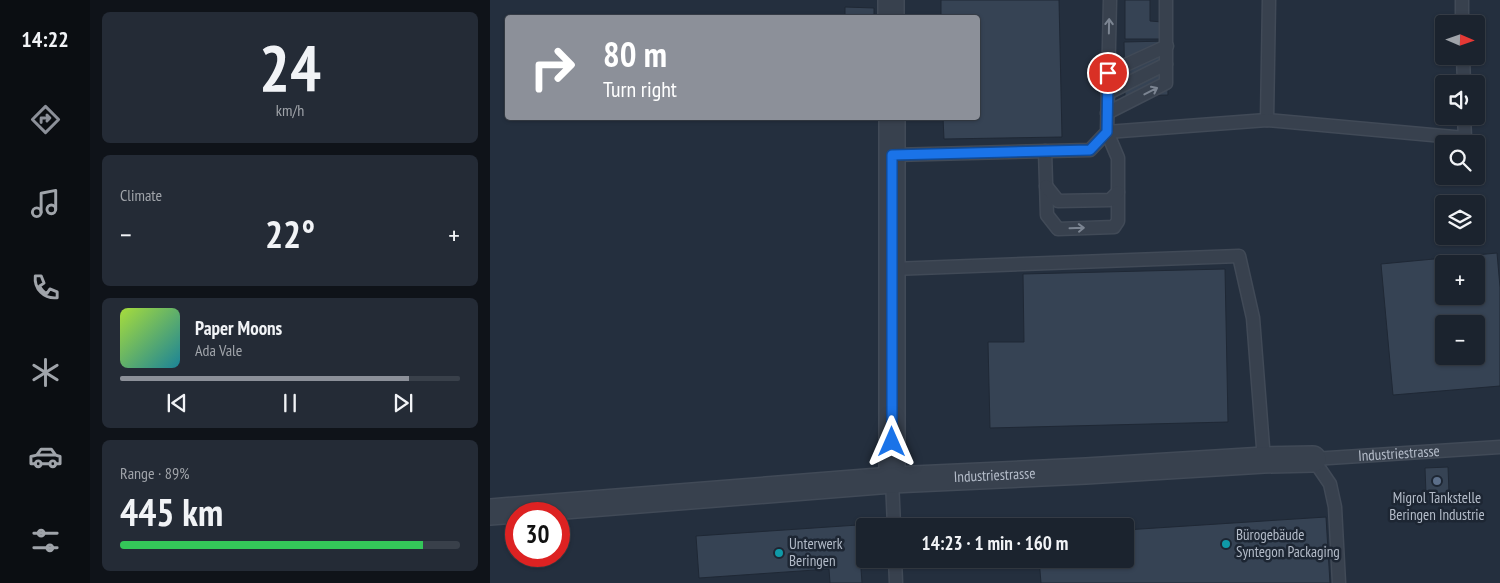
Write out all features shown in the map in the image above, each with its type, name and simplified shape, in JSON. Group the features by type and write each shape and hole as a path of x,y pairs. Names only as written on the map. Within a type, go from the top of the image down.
{"street":[{"path":"891,0 891,15"},
{"path":"892,120 892,480"},
{"name":"Industriestrasse","path":"490,512 892,480 1086,472 1264,460 1313,459"}],"lane":[{"path":"1045,151 1047,216 1058,229 1114,226 1118,221 1118,158 1107,132 1110,0"},
{"path":"1108,113 1166,83 1166,0"},
{"path":"1267,120 1269,0"},
{"path":"1462,0 1462,15"},
{"path":"1108,73 1167,46"},
{"path":"1108,93 1166,64"},
{"path":"892,155 1090,150 1107,132 1267,120 1465,138 1464,125"},
{"path":"1046,186 1058,202 1110,200 1118,192"},
{"path":"892,269 1239,256 1253,318 1264,460"},
{"name":"Industriestrasse","path":"1313,459 1500,447"},
{"path":"1313,459 1330,484 1335,507 1339,583"},
{"path":"892,480 894,518"},
{"path":"895,568 896,583"}],"building":[{"path":"941,0 1059,0 1062,137 944,139 943,120 980,120 980,15 941,15"},
{"path":"1125,0 1150,0 1150,21 1162,22 1162,39 1125,39"},
{"path":"845,7 874,8 874,15 845,15"},
{"path":"1167,41 1168,95 1125,96 1124,42"},
{"path":"1497,253 1500,287 1500,386 1393,395 1381,264 1435,259 1435,305 1485,305 1485,255 1476,255"},
{"path":"1225,269 1228,422 990,428 988,342 1024,342 1023,274"},
{"path":"1448,467 1449,493 1426,494 1425,468"},
{"name":"Bürogebäude Syntegon Packaging","path":"1326,517 1330,583 1041,583 1040,568 1134,568 1134,529"},
{"name":"Unterwerk Beringen","path":"856,525 856,568 861,568 862,583 830,583 829,569 699,578 696,536"}],"place":[{"name":"Migrol Tankstelle Beringen Industrie","path":"1437,481"},
{"name":"Bürogebäude Syntegon Packaging","path":"1226,544"},
{"name":"Unterwerk Beringen","path":"779,553"}],"route":[{"path":"892,442 892,155 1090,150 1107,132 1108,73"}]}
